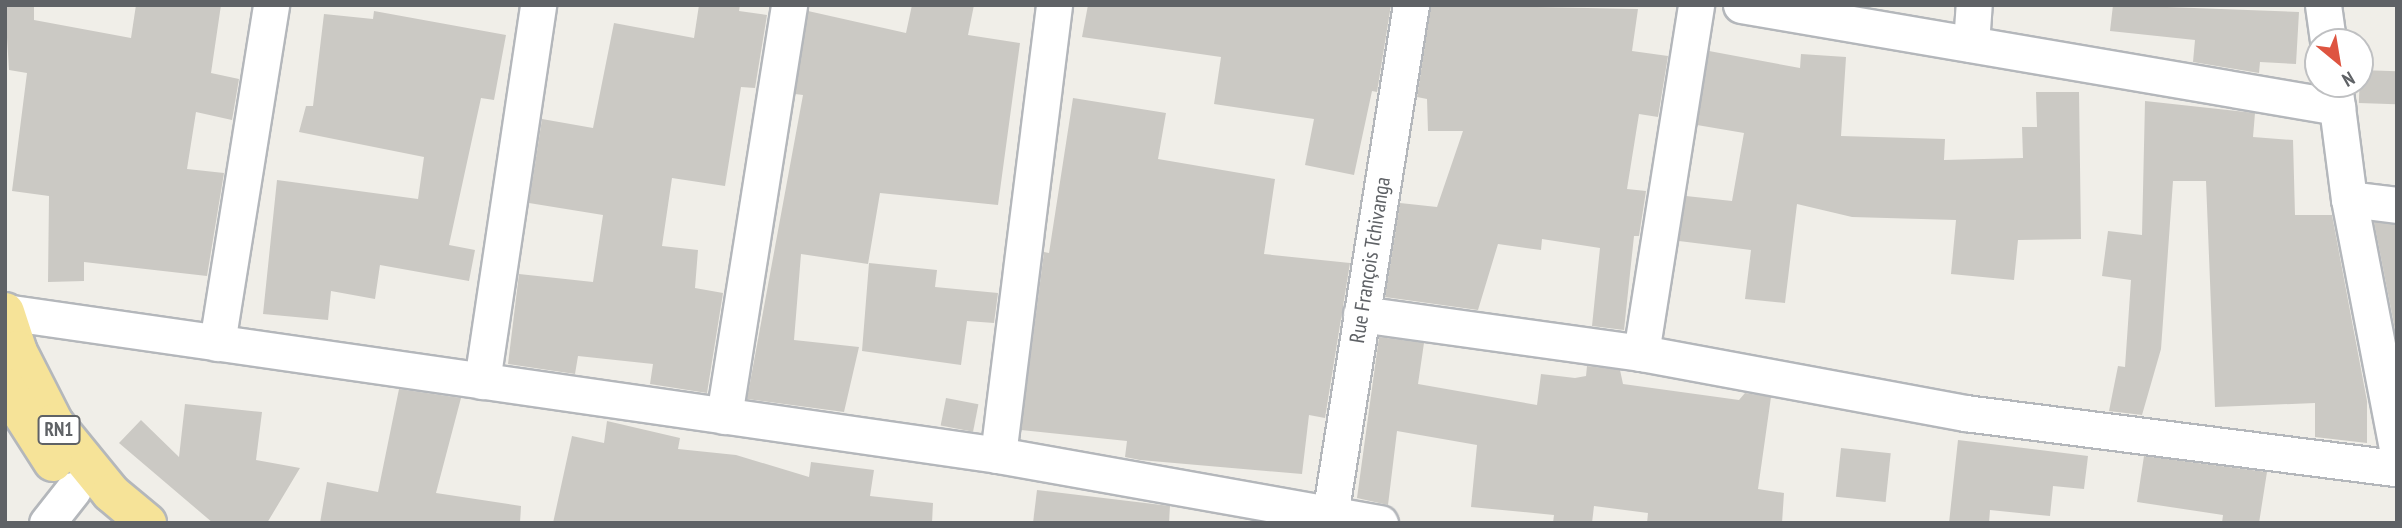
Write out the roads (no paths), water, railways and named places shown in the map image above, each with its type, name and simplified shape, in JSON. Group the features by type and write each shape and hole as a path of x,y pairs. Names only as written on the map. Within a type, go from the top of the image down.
{"highway":[{"name":"RN1","path":"5,312 17,350 54,423 111,493 147,523"},
{"name":"RN1","path":"5,387 73,490 106,523"}],"street":[{"path":"217,343 271,5"},
{"path":"482,381 538,5"},
{"path":"724,416 789,5"},
{"path":"998,455 1054,5"},
{"name":"Rue François Tchivanga","path":"1330,515 1410,5"},
{"path":"1641,353 1696,5"},
{"path":"1741,5 1971,44 2304,92"},
{"path":"1971,44 1973,5"},
{"path":"2323,5 2326,28"},
{"path":"2335,98 2349,199 2397,448"},
{"path":"2349,199 2397,205"},
{"path":"5,312 998,455 1380,523"},
{"path":"1361,314 1641,353 1965,414 2397,468"},
{"path":"47,523 73,490"}]}
